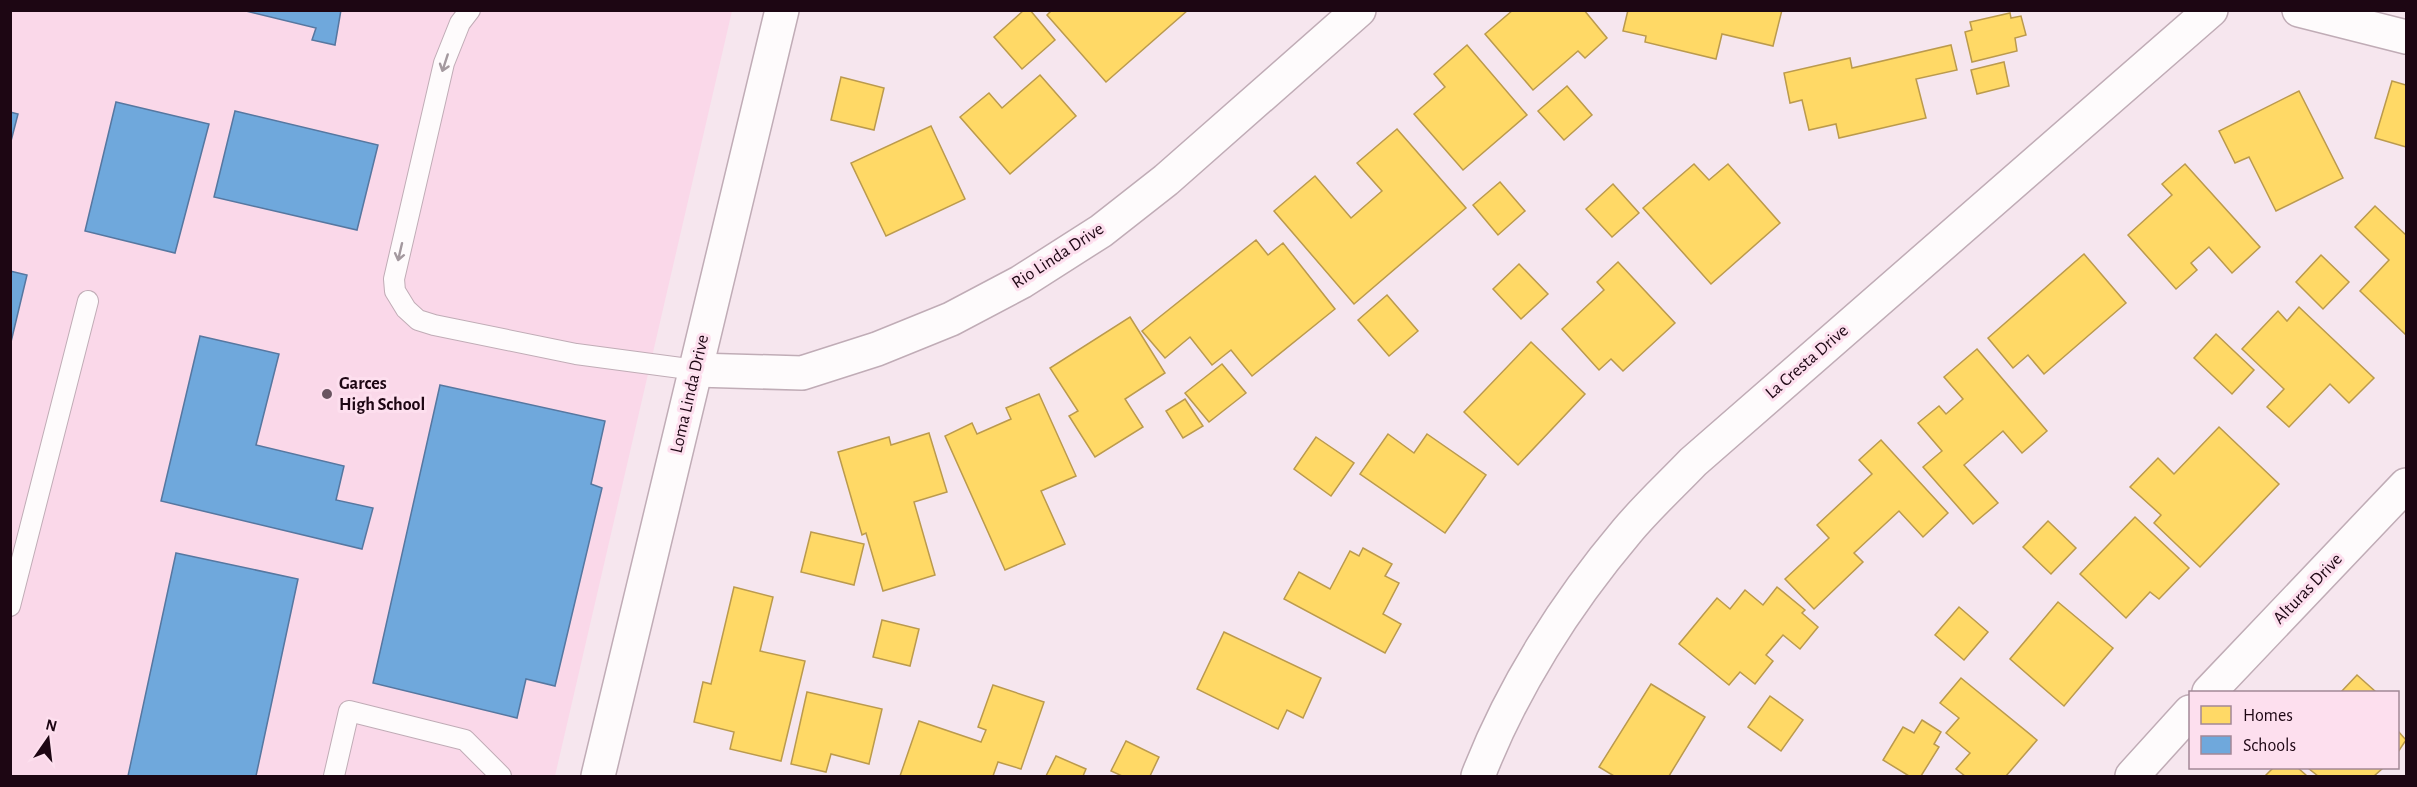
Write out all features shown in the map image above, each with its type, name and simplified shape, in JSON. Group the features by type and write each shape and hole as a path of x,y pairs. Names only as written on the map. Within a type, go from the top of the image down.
{"street":[{"name":"Loma Linda Drive","path":"598,777 782,10"},
{"name":"Rio Linda Drive","path":"696,370 802,373 877,349 930,327 1021,282 1101,231 1166,180 1359,10"},
{"name":"La Cresta Drive","path":"1478,777 1528,673 1579,593 1627,531 1693,462 2211,10"},
{"path":"2300,10 2406,37"},
{"name":"Alturas Drive","path":"2211,691 2406,485"},
{"path":"2132,777 2189,713"}],"lane":[{"path":"470,10 460,23 444,63 394,279 394,291 406,309 418,320 447,328 576,354 696,370"},
{"path":"10,606 88,301"},
{"path":"334,777 349,711 465,740 501,777"}],"shaded area":[{"name":"Garces High School","path":"10,11 732,11 555,776 11,776"}],"building: Homes":[{"path":"1024,10 1030,10 1055,40 1022,69 994,37"},
{"path":"1052,10 1188,10 1106,82 1047,15"},
{"path":"1513,10 1584,10 1607,38 1585,58 1578,51 1533,90 1485,34"},
{"path":"1628,10 1782,10 1773,46 1722,34 1716,59 1645,42 1646,36 1623,31"},
{"path":"2010,13 2011,18 2021,16 2026,35 2015,38 2017,51 1972,62 1965,32 1972,30 1970,22"},
{"path":"1467,45 1527,115 1463,170 1414,114 1445,87 1434,74"},
{"path":"1951,45 1957,70 1916,79 1926,118 1839,138 1836,124 1809,130 1802,100 1790,103 1784,73 1850,58 1852,68"},
{"path":"2004,62 2009,86 1977,94 1971,70"},
{"path":"1040,75 1076,116 1010,174 960,117 989,93 1002,108"},
{"path":"841,77 884,88 874,130 831,120"},
{"path":"2392,81 2406,85 2406,147 2375,138"},
{"path":"1567,86 1592,115 1564,140 1538,111"},
{"path":"2299,91 2343,178 2276,211 2249,157 2235,163 2219,131"},
{"path":"931,126 965,199 886,236 851,163"},
{"path":"1397,129 1466,208 1354,304 1274,211 1315,176 1351,218 1382,191 1357,163"},
{"path":"1694,164 1709,180 1728,164 1780,223 1711,284 1643,208"},
{"path":"2185,164 2260,247 2232,273 2209,247 2191,263 2197,270 2176,289 2128,235 2172,195 2162,184"},
{"path":"1500,182 1525,211 1498,235 1473,205"},
{"path":"1613,184 1639,213 1612,237 1586,209"},
{"path":"2375,206 2406,235 2406,335 2360,291 2389,260 2355,227"},
{"path":"1256,240 1268,255 1283,243 1335,309 1252,376 1231,350 1212,365 1190,337 1165,358 1142,331"},
{"path":"2084,254 2126,303 2044,374 2028,355 2013,368 1988,338"},
{"path":"2321,255 2349,282 2323,309 2296,282"},
{"path":"1618,262 1675,323 1623,371 1611,359 1599,370 1562,329 1604,290 1597,282"},
{"path":"1519,264 1548,294 1521,319 1493,289"},
{"path":"1387,295 1418,331 1389,356 1358,320"},
{"path":"2299,307 2374,378 2349,403 2330,384 2289,427 2267,407 2284,389 2242,349 2278,311 2287,321"},
{"path":"1130,317 1165,373 1125,399 1143,427 1095,457 1069,416 1078,411 1050,368"},
{"path":"2216,334 2254,370 2232,394 2194,358"},
{"path":"1531,342 1585,394 1518,465 1464,412"},
{"path":"1977,349 2047,431 2022,453 2003,431 1964,465 1998,503 1973,524 1923,467 1942,451 1918,423 1939,406 1946,414 1963,399 1944,377"},
{"path":"1222,364 1246,393 1209,422 1185,393"},
{"path":"1039,394 1076,476 1041,491 1065,544 1005,570 945,436 972,423 977,434 1011,419 1006,408"},
{"path":"1185,399 1203,426 1183,438 1166,411"},
{"path":"2219,427 2279,484 2200,567 2154,523 2161,515 2130,487 2158,458 2174,474"},
{"path":"929,433 947,492 914,502 935,575 883,591 866,533 862,535 838,452 889,437 891,445"},
{"path":"1388,434 1414,453 1427,434 1486,475 1445,533 1360,474"},
{"path":"1316,437 1354,463 1331,496 1294,469"},
{"path":"1881,440 1948,513 1923,537 1899,511 1854,553 1863,562 1814,609 1785,579 1829,538 1817,525 1872,474 1859,460"},
{"path":"2135,517 2189,568 2159,599 2150,592 2126,618 2080,574"},
{"path":"2048,521 2076,548 2051,574 2023,547"},
{"path":"811,532 864,544 854,585 801,572"},
{"path":"1363,548 1392,564 1385,576 1399,583 1383,614 1401,624 1385,653 1284,599 1299,572 1330,589 1350,551 1359,556"},
{"path":"734,587 773,597 760,651 805,661 781,761 730,749 734,732 694,722 703,682 711,684"},
{"path":"1777,587 1805,610 1802,613 1818,627 1800,649 1783,635 1766,655 1773,661 1755,684 1740,672 1729,685 1679,644 1717,598 1730,609 1745,590 1763,605"},
{"path":"2058,602 2113,648 2064,706 2010,659"},
{"path":"1959,607 1988,632 1964,660 1935,635"},
{"path":"882,620 919,629 910,666 873,657"},
{"path":"1224,632 1321,678 1303,718 1287,710 1278,729 1197,689"},
{"path":"2357,675 2375,691 2342,691"},
{"path":"1961,678 2037,740 2006,776 1965,776 1956,769 1970,753 1946,733 1959,718 1940,703"},
{"path":"1651,684 1705,717 1669,776 1614,776 1599,767"},
{"path":"993,685 1044,702 1021,769 998,762 993,776 900,776 919,721 981,742 986,730 978,727"},
{"path":"807,692 882,709 869,764 831,754 826,772 791,764"},
{"path":"1770,696 1803,720 1781,751 1748,727"},
{"path":"1922,720 1941,732 1934,744 1939,747 1921,776 1909,776 1883,760 1903,727 1914,733"},
{"path":"2399,732 2406,740 2399,750"},
{"path":"1126,741 1159,757 1150,776 1122,776 1111,771"},
{"path":"1056,756 1086,769 1083,776 1046,776"},
{"path":"2272,769 2299,769 2307,776 2265,776"},
{"path":"2309,769 2382,769 2374,776 2318,776"}],"building: Schools":[{"path":"242,10 341,10 335,45 312,40 316,28"},
{"path":"116,102 209,124 175,253 85,231"},
{"path":"235,111 378,145 357,230 214,197"},
{"path":"10,112 18,114 10,145"},
{"path":"10,271 27,275 11,342 10,342"},
{"path":"200,336 279,354 256,445 344,466 336,500 373,508 362,549 161,501"},
{"path":"440,385 605,421 591,484 602,488 555,686 526,679 517,718 373,683"},
{"path":"176,553 298,579 256,776 128,776"}],"place":[{"name":"Garces High School","path":"327,394"}]}
